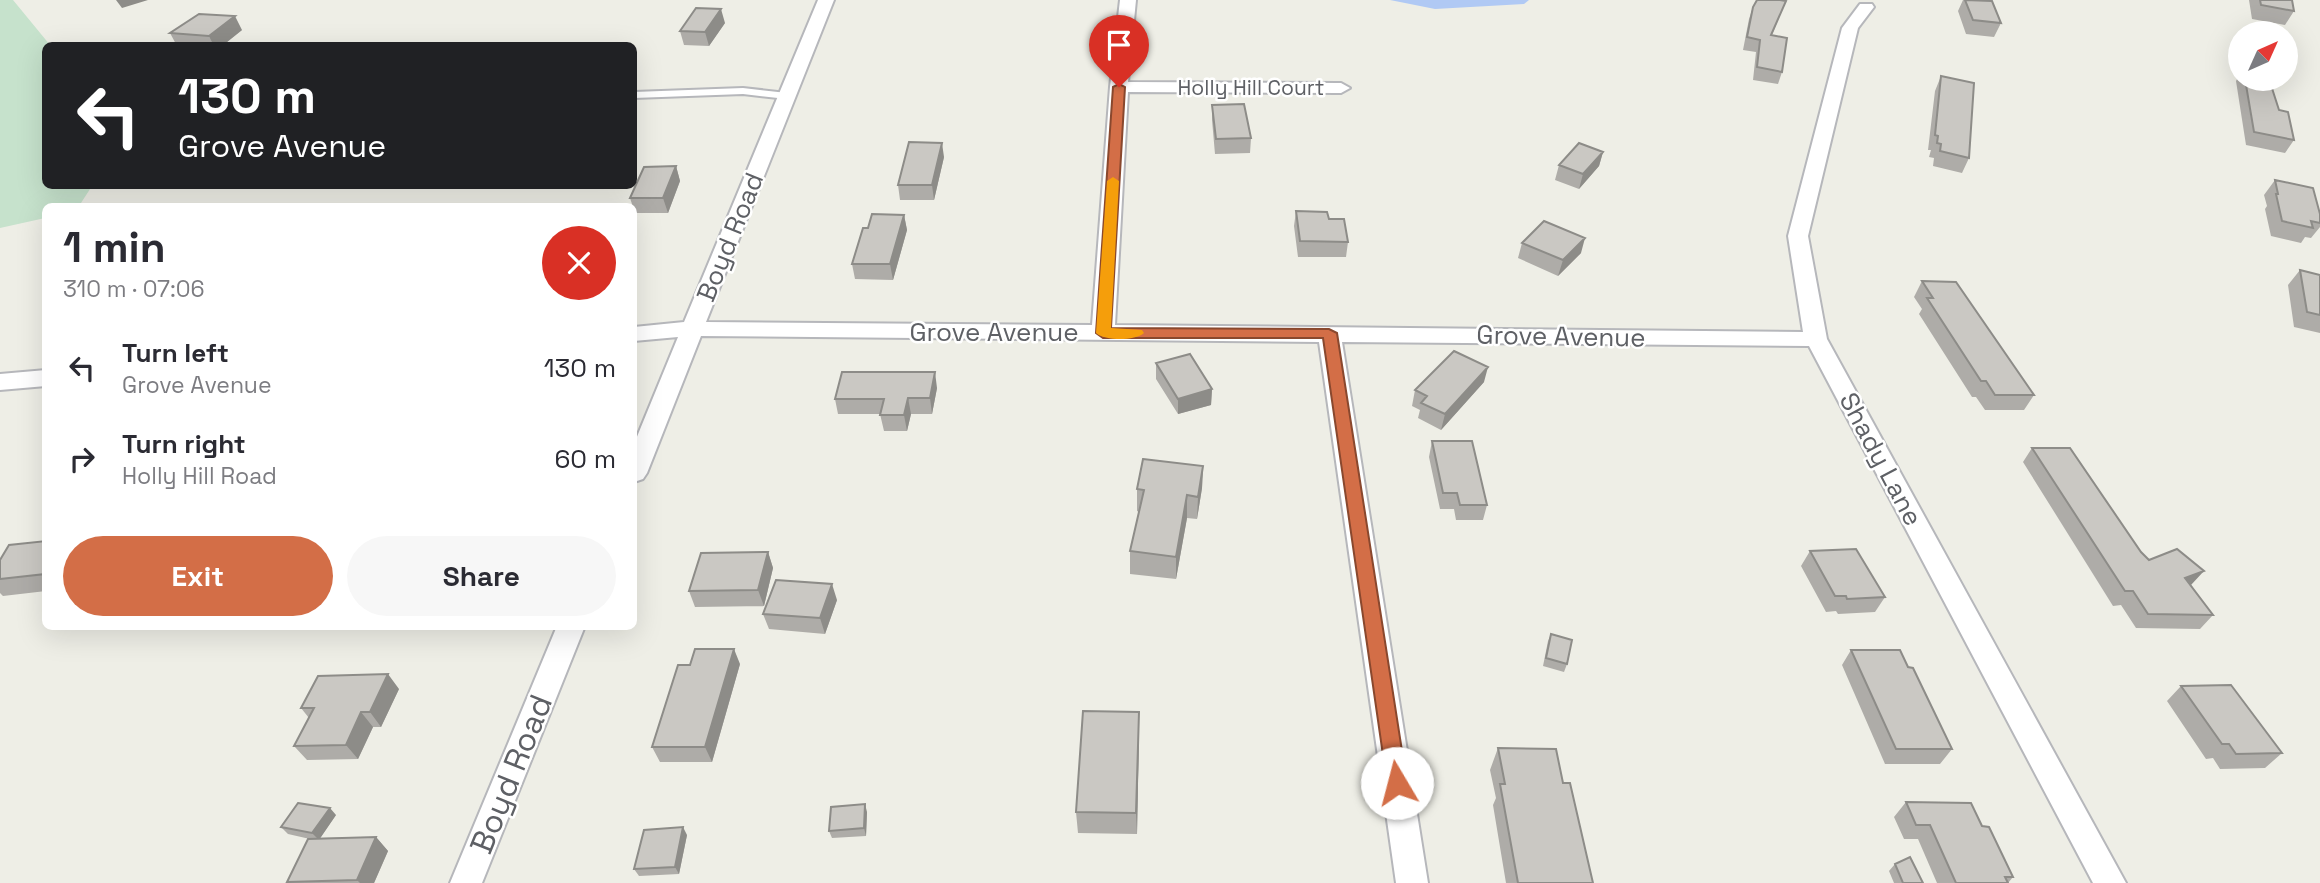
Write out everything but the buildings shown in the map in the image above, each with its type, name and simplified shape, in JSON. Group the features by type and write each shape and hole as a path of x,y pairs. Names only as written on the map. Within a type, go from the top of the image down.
{"street":[{"name":"Boyd Road","path":"637,466 826,0"},
{"path":"1103,333 1119,87 1128,0"},
{"name":"Shady Lane","path":"1866,8 1850,28 1798,236 1816,339 2110,883"},
{"name":"Holly Hill Court","path":"1119,87 1341,88"},
{"name":"Grove Avenue","path":"637,334 692,330 1329,333 1816,339"},
{"path":"1329,333 1412,883"},
{"path":"0,382 42,378"},
{"name":"Boyd Road","path":"466,883 569,630"}],"lane":[{"path":"637,95 743,91 787,96"}],"green space":[{"path":"0,0 13,0 48,42 42,42 42,189 90,189 81,203 42,203 42,219 0,228"}],"water":[{"path":"1390,0 1529,0 1524,4 1435,9"}],"slow traffic":[{"path":"1113,181 1103,333 1137,333"}],"route":[{"path":"1119,87 1103,333 1329,333 1397,783"}]}
